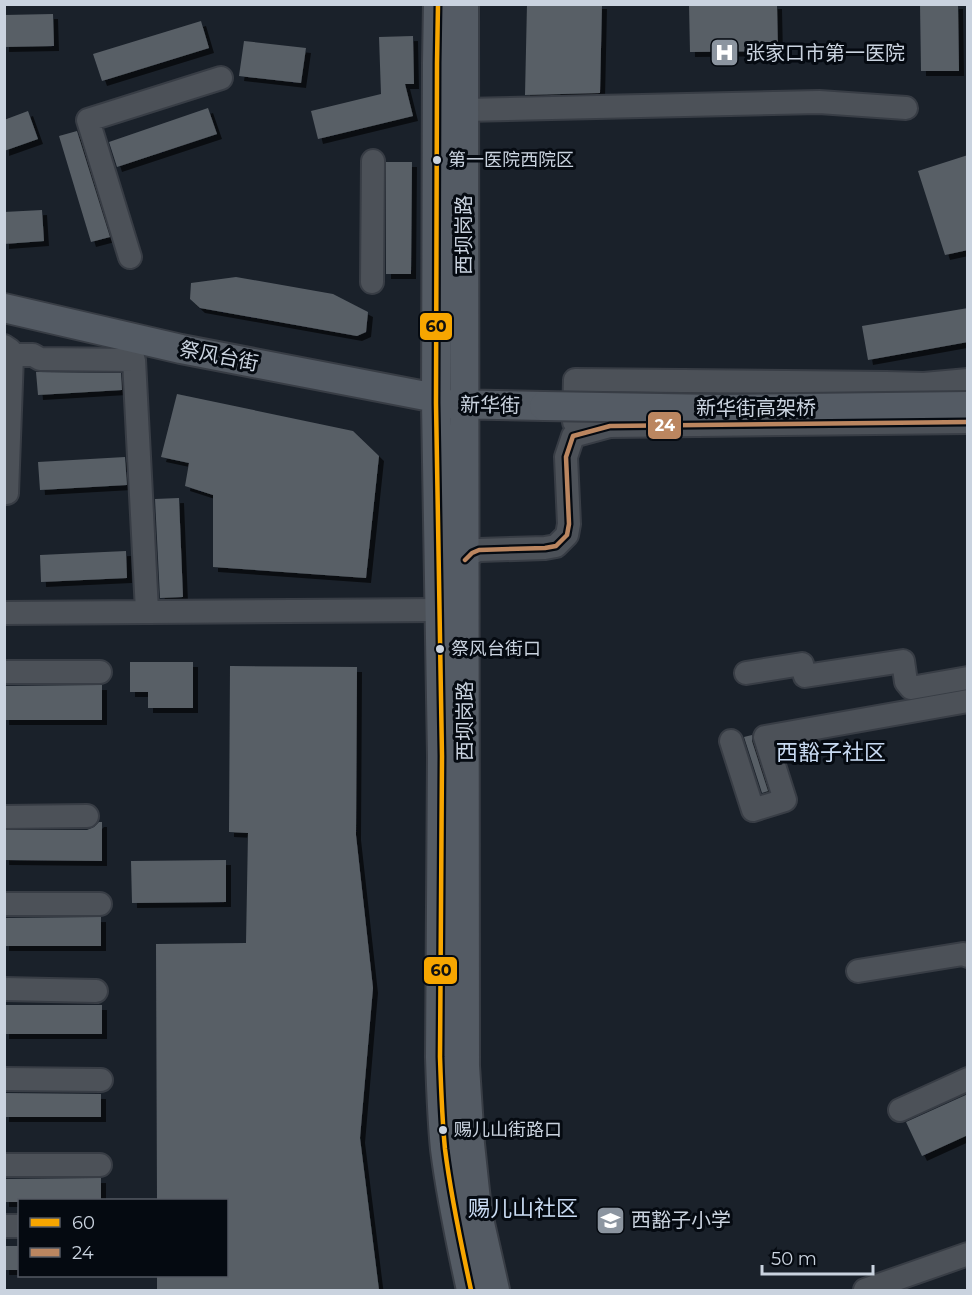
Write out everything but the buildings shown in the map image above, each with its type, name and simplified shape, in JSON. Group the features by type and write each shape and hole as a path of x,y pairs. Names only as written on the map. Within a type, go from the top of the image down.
{"main road":[{"name":"西坝岗路","path":"438,4 436,398 442,756 441,1102 445,1150 471,1290"},
{"name":"西坝岗路","path":"464,4 465,1066 477,1210 495,1290"},
{"name":"祭风台街","path":"4,308 181,349 436,398"},
{"name":"新华街高架桥","path":"544,401 968,397"},
{"name":"新华街","path":"436,398 544,401"},
{"name":"新华街高架桥","path":"544,401 718,409 968,406"}],"street":[{"path":"130,257 88,120 221,78"},
{"path":"464,110 819,102 906,108"},
{"path":"372,282 374,162"},
{"path":"6,489 8,360 33,355 40,359 134,360 147,611"},
{"path":"465,560 479,550 556,546 567,535 569,524 566,457 573,436 575,380 924,384 968,380"},
{"path":"885,422 886,384"},
{"path":"573,436 610,426 968,422"},
{"path":"4,612 439,610"},
{"path":"746,673 802,664 805,676 903,661 906,682 911,688 968,678"},
{"path":"4,672 100,672"},
{"path":"731,741 753,810 785,800 765,737 968,701"},
{"path":"4,817 87,816"},
{"path":"4,904 100,904"},
{"path":"858,971 963,954 968,956"},
{"path":"4,989 96,991"},
{"path":"4,1079 101,1080"},
{"path":"900,1110 968,1079"},
{"path":"4,1164 100,1165"},
{"path":"866,1290 968,1254"}],"transit line":[{"name":"60","path":"438,4 436,403 442,756 440,1057 445,1149 453,1203 471,1290"},
{"name":"24","path":"465,560 479,550 556,546 567,535 569,524 566,457 573,436 610,426 968,422"}],"place":[{"name":"张家口市第一医院","path":"724,53"},
{"name":"第一医院西院区","path":"437,160"},
{"name":"祭风台街口","path":"440,649"},
{"name":"赐儿山街路口","path":"443,1130"},
{"name":"西豁子小学","path":"610,1220"}],"district":[{"name":"西豁子社区","path":"831,752"},
{"name":"赐儿山社区","path":"523,1208"}]}
